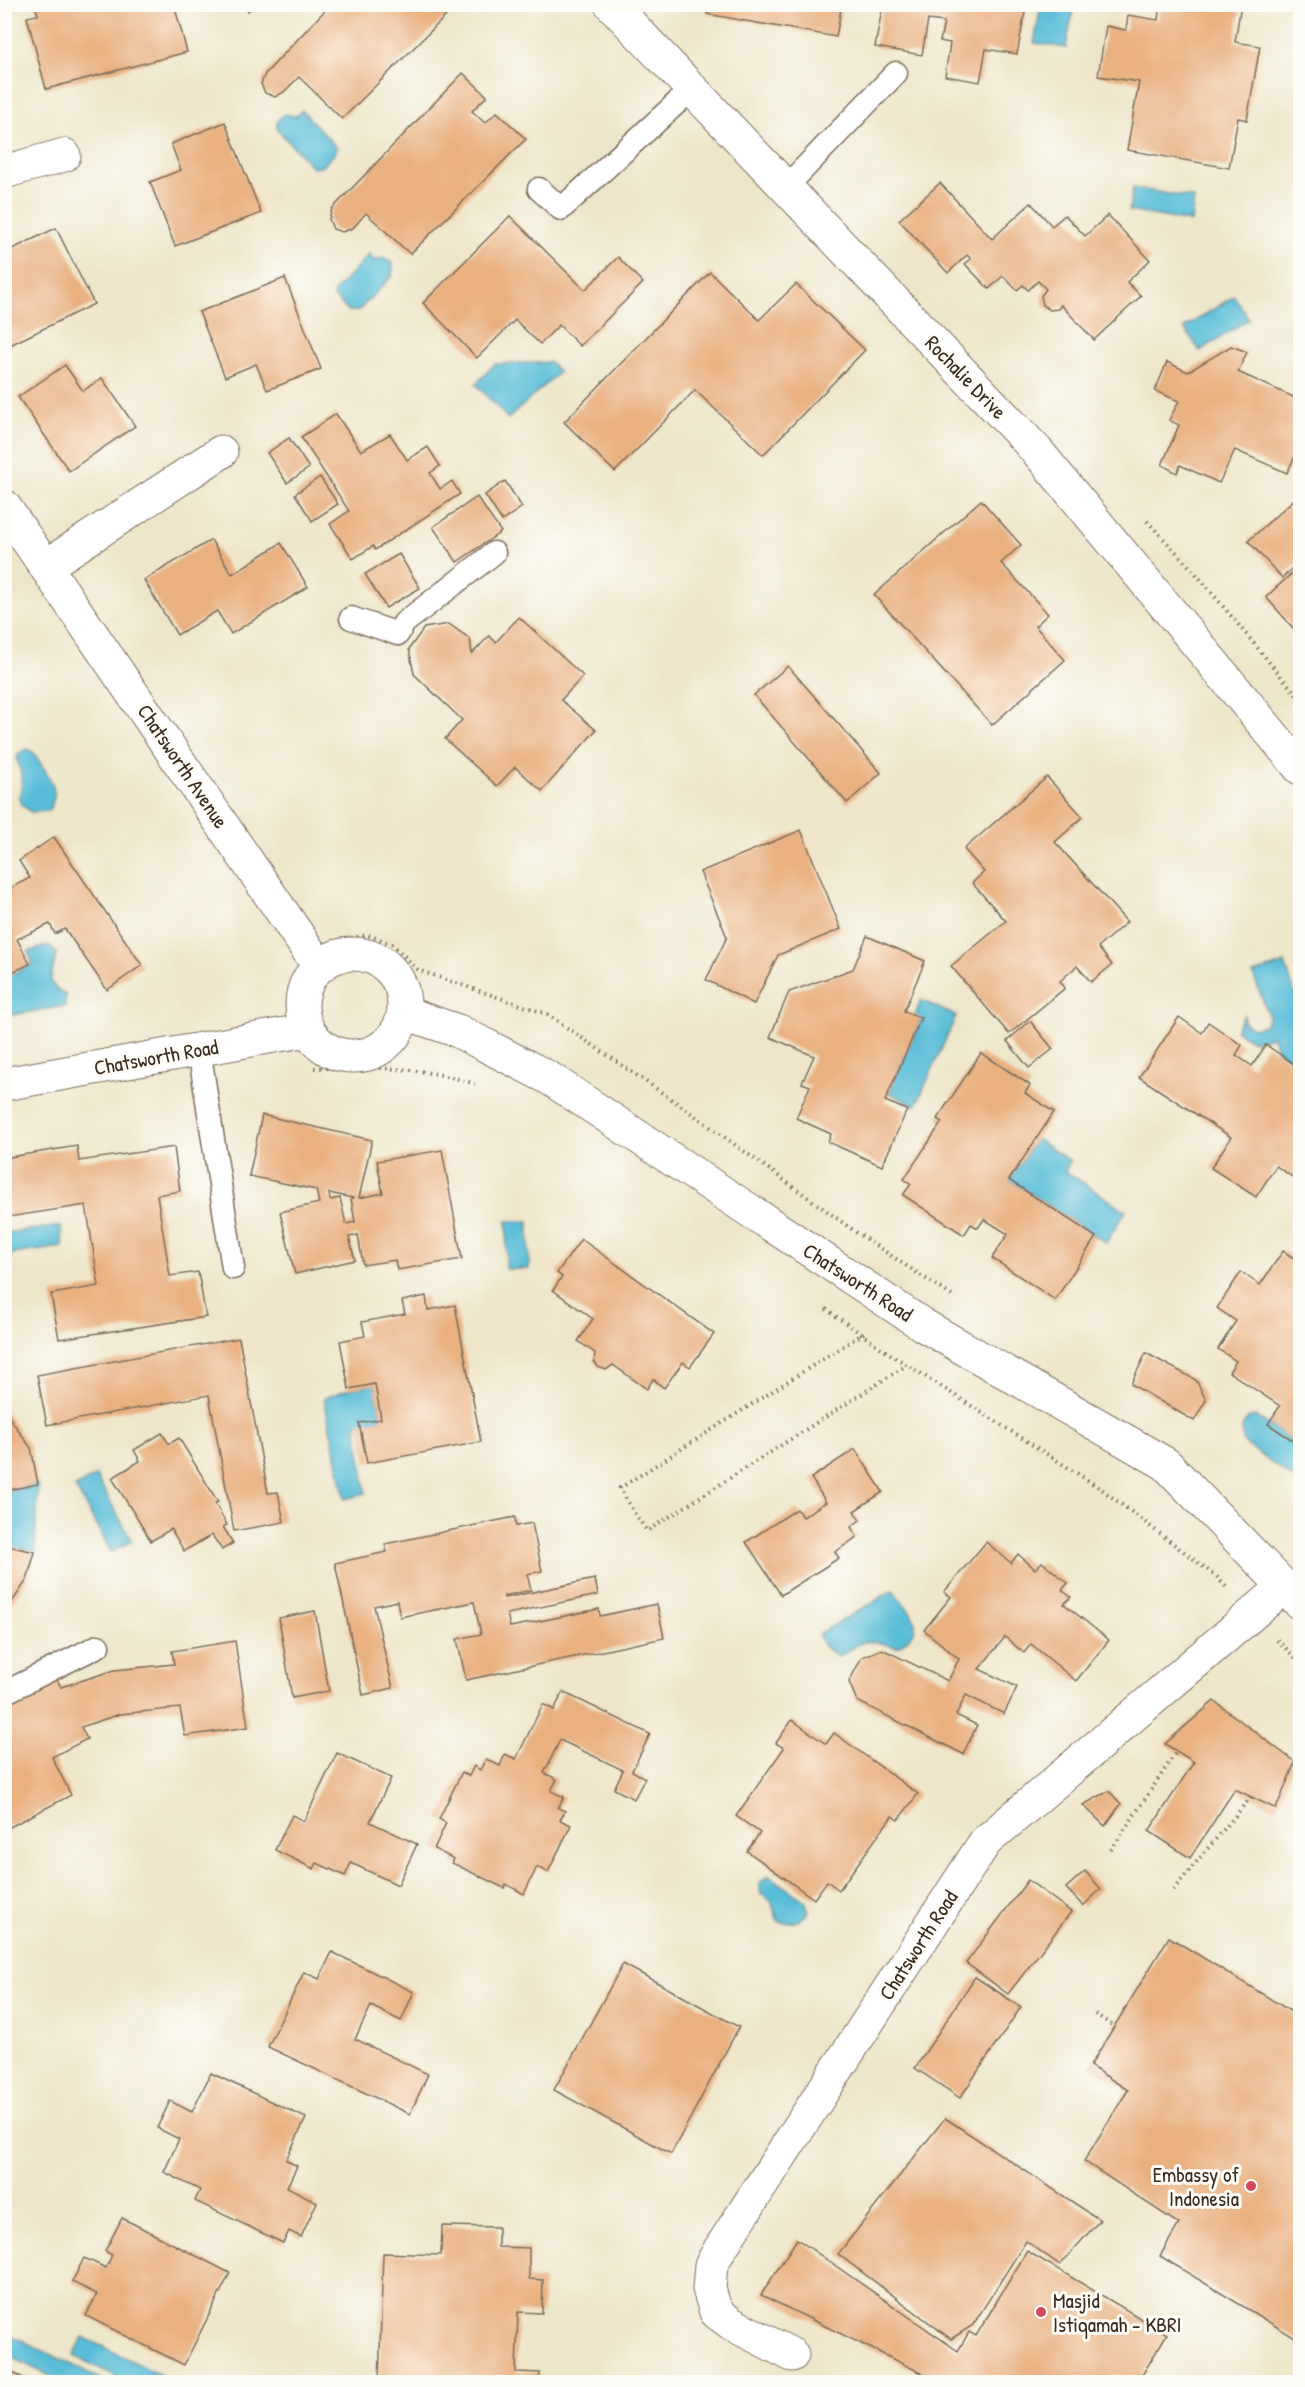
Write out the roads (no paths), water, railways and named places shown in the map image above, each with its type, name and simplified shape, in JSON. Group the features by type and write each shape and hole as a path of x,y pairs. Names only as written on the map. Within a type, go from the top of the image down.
{"street":[{"name":"Rochalie Drive","path":"611,4 1037,451 1300,768"},
{"path":"4,172 64,155"},
{"path":"46,566 221,452"},
{"name":"Chatsworth Avenue","path":"4,506 327,954"},
{"path":"327,954 336,957 349,954 373,957 387,966 399,979 404,995 405,1013 399,1031 387,1045 374,1053 353,1057 331,1053 316,1041 308,1030 303,1017 302,998 306,983 327,954"},
{"name":"Chatsworth Road","path":"405,1013 458,1031 549,1078 948,1340 1166,1464 1293,1594 1252,1613 985,1842 711,2265 709,2289 716,2312 732,2324 792,2355"},
{"name":"Chatsworth Road","path":"4,1084 308,1030"}],"lane":[{"path":"786,187 896,73"},
{"path":"539,189 561,209 692,89"},
{"path":"351,618 398,634 404,623 494,553"},
{"path":"199,1049 233,1268"},
{"path":"4,1693 98,1646"}],"water":[{"path":"1041,5 1074,5 1066,48 1034,43"},
{"path":"302,110 337,148 336,152 321,167 312,167 278,130 280,117 284,114 296,116"},
{"path":"1133,188 1194,198 1191,222 1129,211"},
{"path":"369,254 374,261 384,259 393,264 392,276 358,311 349,311 333,296 334,292"},
{"path":"1234,296 1249,319 1200,351 1184,328"},
{"path":"550,362 559,372 508,419 476,384 495,364"},
{"path":"27,749 33,752 51,781 54,795 48,811 31,812 22,805 19,795 22,777 17,759 19,753"},
{"path":"49,945 57,954 52,982 59,991 66,995 65,1006 5,1016 5,978 33,964 28,952"},
{"path":"1285,963 1300,1009 1300,1065 1277,1050 1273,1036 1253,1041 1235,1030 1244,1015 1244,1023 1253,1028 1265,1025 1269,1017 1253,974"},
{"path":"921,1000 956,1016 916,1106 889,1093 921,1019 915,1016"},
{"path":"1036,1139 1070,1161 1065,1171 1126,1211 1106,1243 1009,1180"},
{"path":"507,1221 529,1221 529,1269 506,1269"},
{"path":"61,1226 63,1247 5,1255 5,1233"},
{"path":"375,1384 381,1419 356,1424 366,1493 345,1499 324,1398 349,1389"},
{"path":"1255,1416 1300,1445 1300,1477 1294,1479 1243,1442 1242,1427 1248,1418"},
{"path":"96,1476 132,1541 111,1552 75,1487"},
{"path":"38,1484 35,1552 5,1545 5,1491"},
{"path":"893,1590 914,1620 913,1633 907,1640 897,1647 865,1642 839,1656 823,1645 819,1634"},
{"path":"769,1876 805,1901 809,1911 802,1918 792,1923 778,1921 771,1901 761,1894 759,1883"},
{"path":"4,2332 107,2382 62,2382 5,2354"},
{"path":"83,2337 161,2375 157,2382 128,2382 74,2356"}],"place":[{"name":"Embassy of Indonesia","path":"1251,2186"},
{"name":"Masjid Istiqamah - KBRI","path":"1041,2312"}]}
